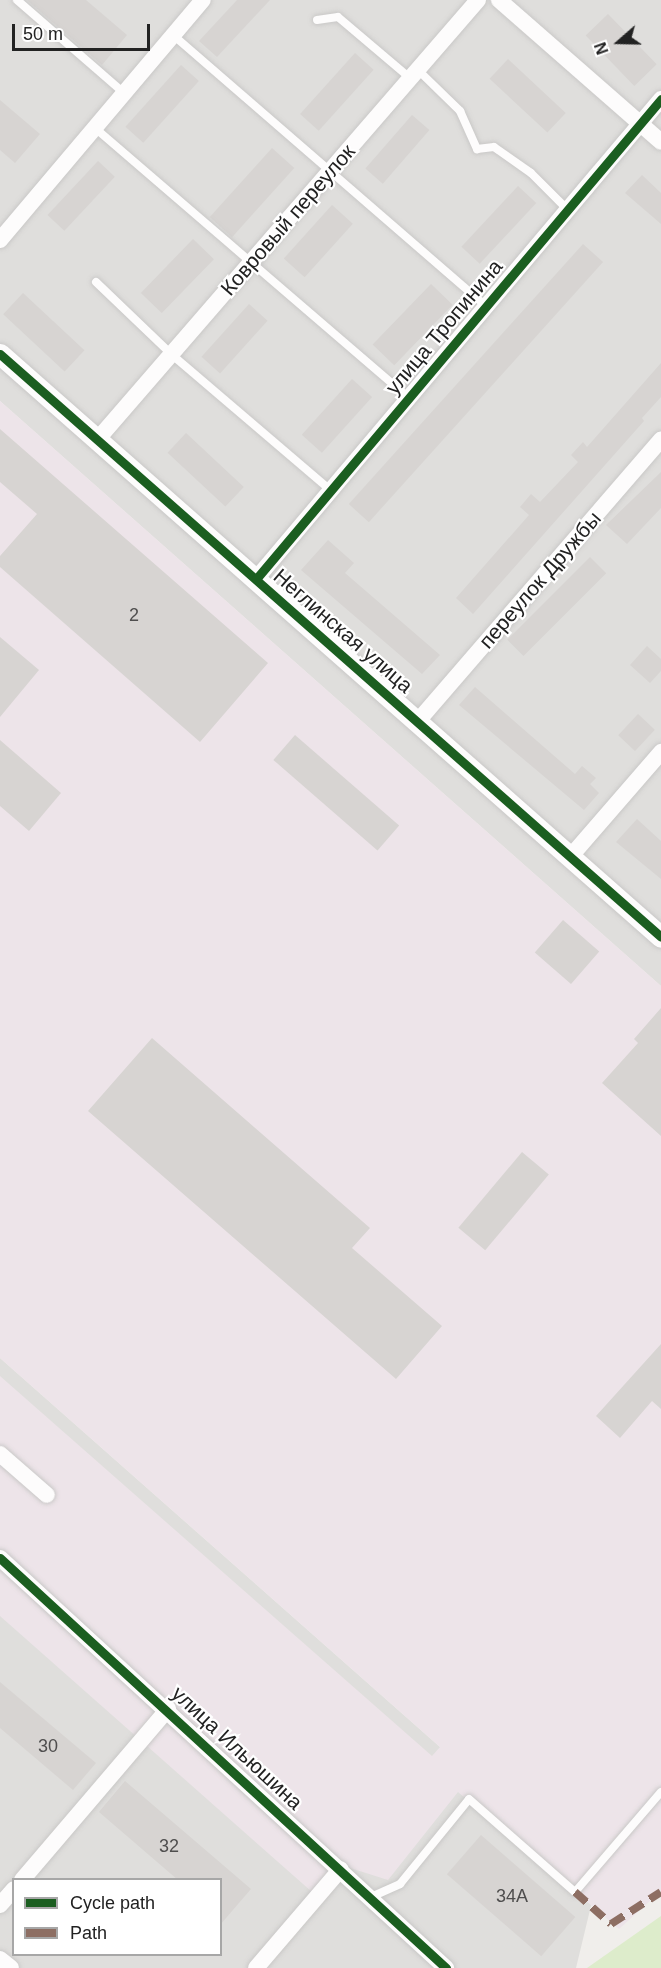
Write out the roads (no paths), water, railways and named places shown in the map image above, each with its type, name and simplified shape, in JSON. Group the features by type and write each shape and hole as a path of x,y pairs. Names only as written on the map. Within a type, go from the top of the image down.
{"street":[{"path":"0,240 203,0"},
{"name":"Ковровый переулок","path":"97,440 478,0"},
{"path":"499,0 661,142"},
{"name":"улица Тропинина","path":"256,579 661,99"},
{"name":"Неглинская улица","path":"0,354 571,856 661,938"},
{"name":"переулок Дружбы","path":"418,721 661,438"},
{"path":"571,856 661,753"},
{"path":"0,1454 47,1495"},
{"name":"улица Ильюшина","path":"0,1558 168,1708 446,1968"},
{"path":"24,1878 168,1708"},
{"path":"256,1968 341,1869"},
{"path":"0,1905 12,1891"},
{"path":"0,1959 10,1968"}],"lane":[{"path":"17,0 124,93"},
{"path":"317,20 338,17 414,74 460,111 477,149 494,147 531,173 567,209"},
{"path":"173,35 486,306"},
{"path":"95,128 408,398"},
{"path":"96,282 171,354 330,490"},
{"path":"371,1897 400,1884 469,1799 575,1892 661,1792"}]}
